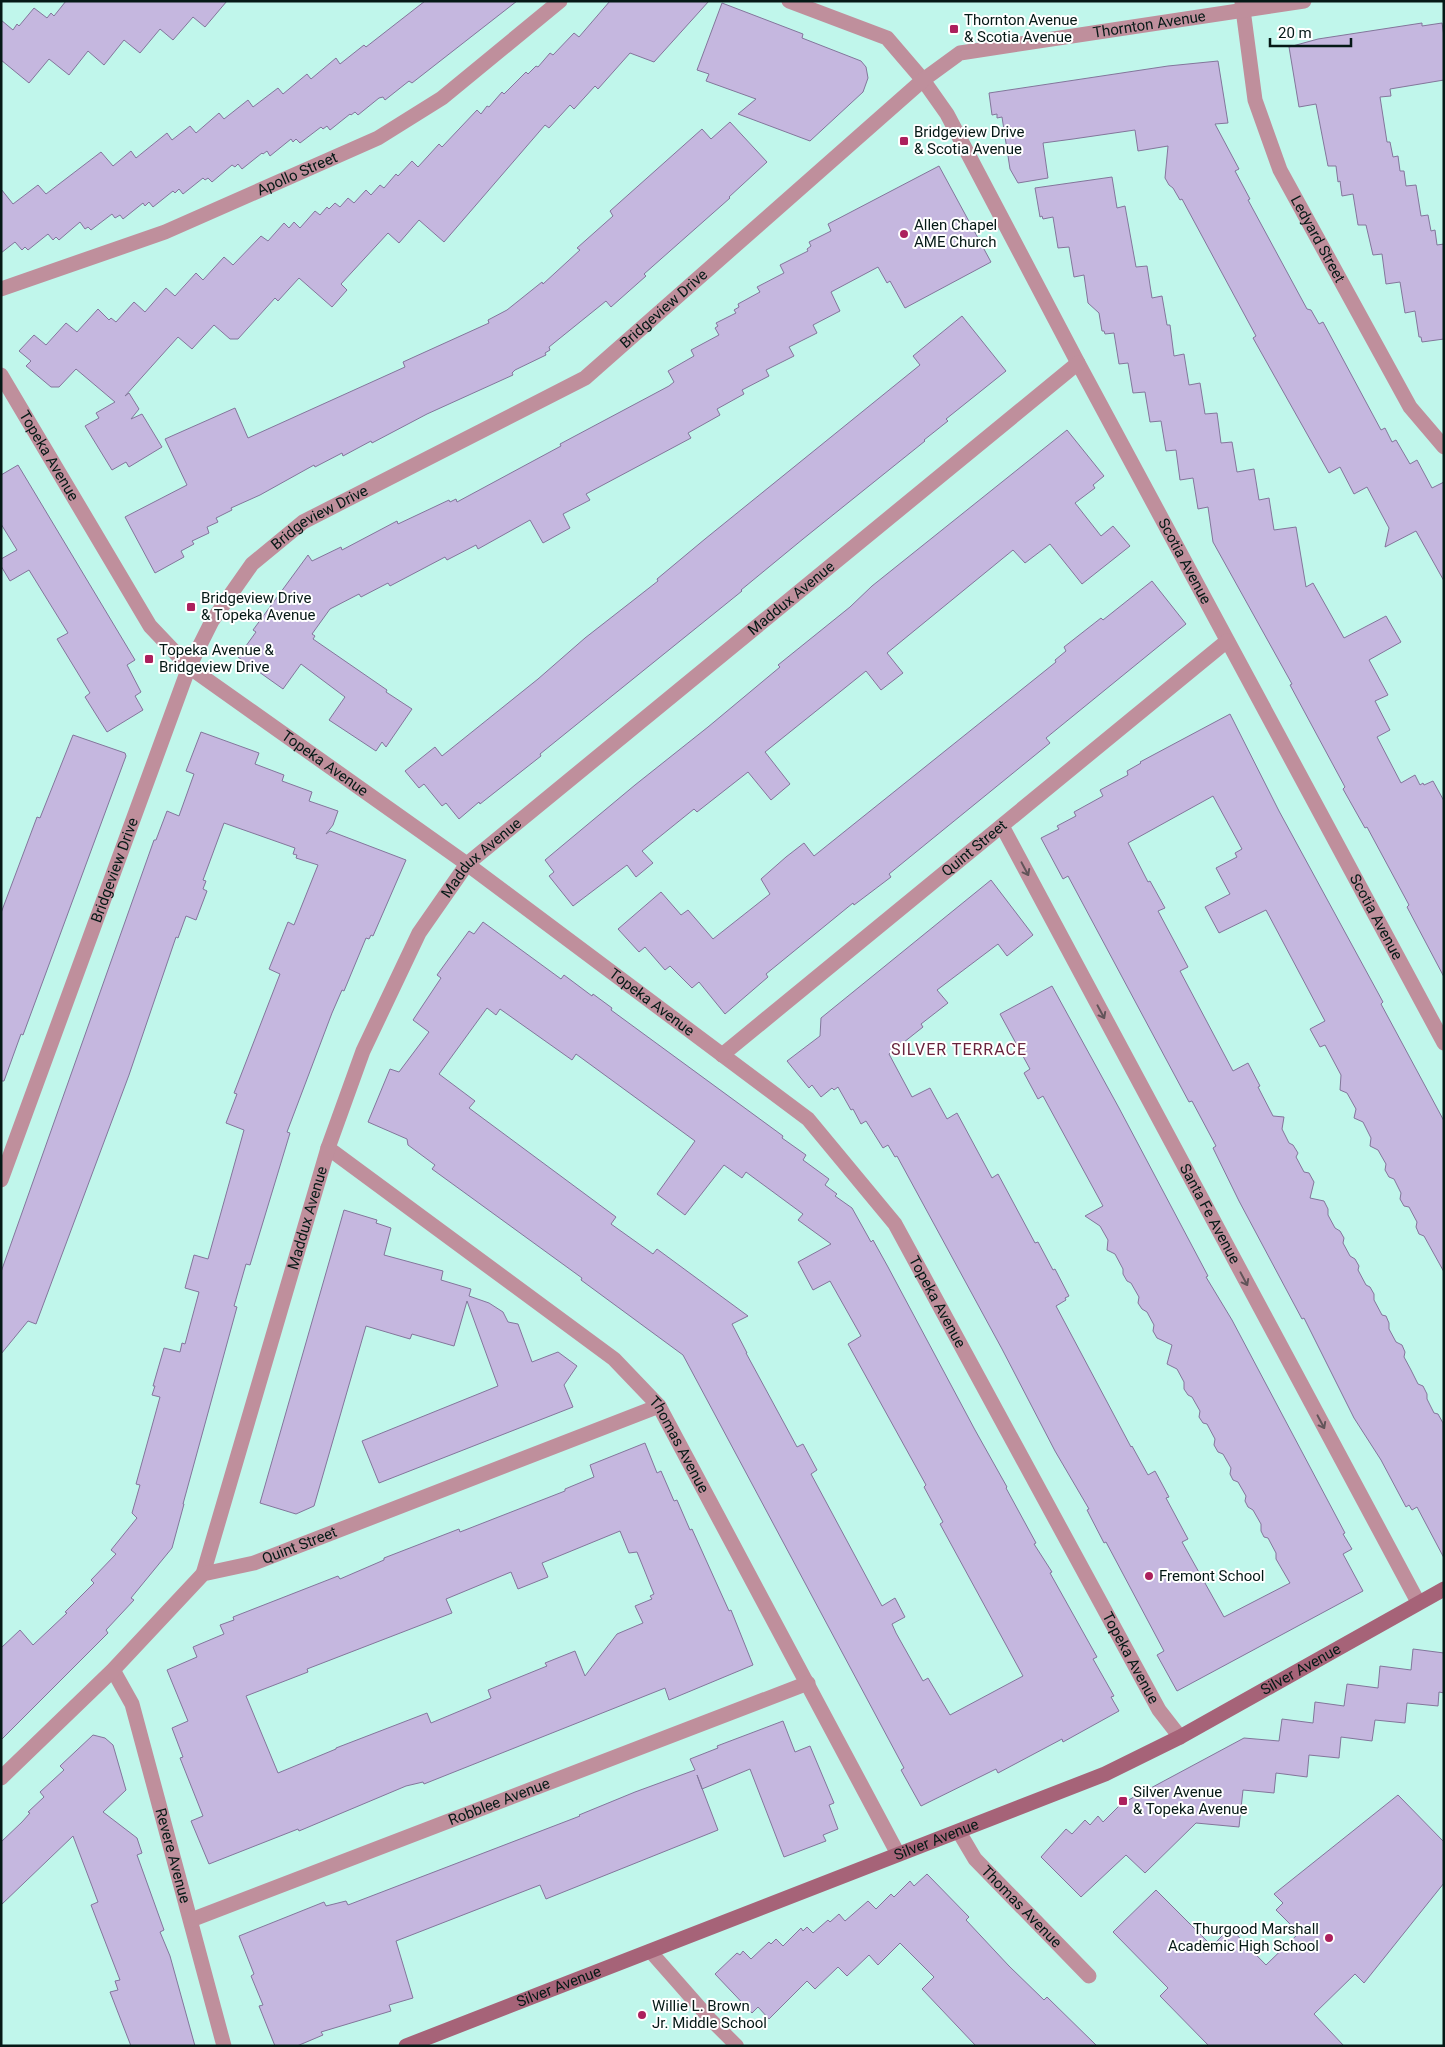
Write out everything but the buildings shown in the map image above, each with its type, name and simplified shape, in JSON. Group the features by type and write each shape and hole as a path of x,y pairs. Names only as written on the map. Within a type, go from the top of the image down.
{"street":[{"name":"Apollo Street","path":"1,289 164,232 378,138 442,98 560,1"},
{"path":"789,1 887,38 923,80"},
{"name":"Thornton Avenue","path":"923,80 960,54 1242,6 1304,1"},
{"name":"Ledyard Street","path":"1242,6 1255,100 1280,170 1410,407 1444,447"},
{"name":"Scotia Avenue","path":"923,80 947,114 1078,363 1444,1043"},
{"name":"Bridgeview Drive","path":"1,1180 190,667 212,622 252,564 303,522 585,378 923,80"},
{"name":"Maddux Avenue","path":"203,1574 328,1148 363,1052 419,933 467,864 1078,363"},
{"name":"Topeka Avenue","path":"1,375 150,626 190,667 467,864 808,1119 895,1224 1160,1710 1180,1737"},
{"name":"Quint Street","path":"722,1055 1227,641"},
{"name":"Santa Fe Avenue","path":"1002,826 1418,1602"},
{"name":"Thomas Avenue","path":"328,1148 614,1359 659,1406 898,1854"},
{"name":"Quint Street","path":"203,1574 254,1563 659,1406"},
{"path":"1,1778 113,1670 203,1574"},
{"name":"Silver Avenue","path":"406,2046 1105,1774 1180,1737 1444,1588"},
{"name":"Revere Avenue","path":"113,1670 132,1704 224,2046"},
{"name":"Robblee Avenue","path":"191,1920 808,1683"},
{"name":"Thomas Avenue","path":"959,1832 975,1859 1089,1976"}],"lane":[{"path":"650,1950 710,2019 737,2046"}],"place":[{"name":"Thornton Avenue & Scotia Avenue","path":"954,29"},
{"name":"Bridgeview Drive & Scotia Avenue","path":"904,141"},
{"name":"Allen Chapel AME Church","path":"904,234"},
{"name":"Bridgeview Drive & Topeka Avenue","path":"191,607"},
{"name":"Topeka Avenue & Bridgeview Drive","path":"149,659"},
{"name":"Fremont School","path":"1149,1576"},
{"name":"Silver Avenue & Topeka Avenue","path":"1123,1801"},
{"name":"Thurgood Marshall Academic High School","path":"1329,1938"},
{"name":"Willie L. Brown Jr. Middle School","path":"642,2015"}],"district":[{"name":"SILVER TERRACE","path":"959,1049"}]}
